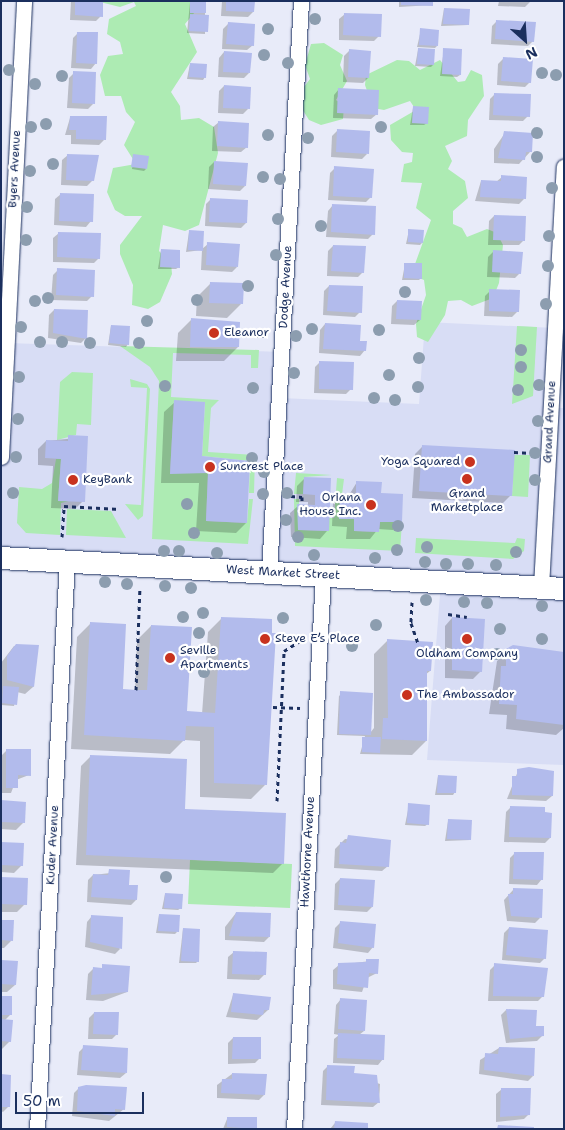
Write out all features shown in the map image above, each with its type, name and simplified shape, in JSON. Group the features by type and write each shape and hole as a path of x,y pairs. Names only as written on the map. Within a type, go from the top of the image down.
{"main road":[{"name":"West Market Street","path":"1,558 564,588"}],"street":[{"name":"Byers Avenue","path":"1,457 24,1"},
{"name":"Dodge Avenue","path":"269,572 301,1"},
{"name":"Grand Avenue","path":"541,587 564,167"},
{"name":"Kuder Avenue","path":"37,1129 67,561"},
{"name":"Hawthorne Avenue","path":"294,1129 323,575"}],"path":[{"path":"238,334 266,336"},
{"path":"514,452 532,453"},
{"path":"291,496 302,497 302,505"},
{"path":"71,506 72,501"},
{"path":"62,537 64,506 120,510"},
{"path":"136,690 140,587"},
{"path":"412,602 411,623 418,643"},
{"path":"448,614 467,617"},
{"path":"277,801 284,651 303,639"},
{"path":"273,706 300,708"}],"shaded area":[{"path":"425,322 555,328 551,408 564,408 564,765 427,760 441,582 1,558 1,323 7,343 282,352 280,398 419,404"}],"green space":[{"path":"96,1 204,1 185,24 197,52 171,92 180,106 181,120 199,118 214,127 218,153 199,225 185,231 163,225 159,251 171,263 172,274 160,302 148,309 132,305 133,285 120,254 120,245 142,216 125,216 115,210 107,192 113,168 136,164 124,145 135,122 126,112 121,96 105,96 100,75 108,56 123,54 120,42 107,34 109,19 136,6 134,2 120,7"},
{"path":"324,43 343,55 340,65 347,81 336,100 344,106 343,119 321,125 309,120 299,104 300,92 310,79 305,65 311,44"},
{"path":"397,60 409,61 420,70 440,60 458,82 465,81 471,70 482,75 484,96 468,120 467,136 445,146 452,161 448,169 465,181 468,198 453,211 453,224 462,228 467,237 487,229 497,233 503,245 499,283 493,298 472,306 461,300 448,301 445,315 428,342 417,337 416,324 426,295 424,280 411,275 431,220 416,208 422,183 401,182 404,164 412,162 413,153 402,152 391,140 390,125 416,110 410,101 384,110 373,108 365,85 366,75"},
{"path":"517,326 537,327 533,396 512,404"},
{"path":"120,346 259,350 258,368 251,368 251,355 173,353 171,397 219,400 211,408 208,452 255,455 254,493 249,493 250,461 202,456 205,402 174,401 170,473 208,473 206,521 247,523 249,499 253,499 248,544 152,539 159,381 150,367"},
{"path":"72,372 93,373 91,425 77,424 76,435 57,440 60,382"},
{"path":"130,379 147,384 150,389 143,516 138,520 125,504 141,505 147,388 131,387"},
{"path":"514,455 530,455 528,497 512,496"},
{"path":"56,459 61,459 58,500 69,501 61,503 60,535 26,533 17,523 19,487 42,489 52,483"},
{"path":"296,473 332,475 304,477 303,494 294,494"},
{"path":"337,478 344,479 339,518 354,519 354,531 379,532 380,522 402,522 400,551 295,546 294,499 299,499 299,530 328,531 329,518 334,518"},
{"path":"67,509 111,511 126,538 66,535"},
{"path":"416,538 515,543 517,538 525,539 524,551 513,559 415,553"},
{"path":"190,860 292,864 290,908 188,904"}],"building":[{"path":"75,1 103,1 103,17 75,15"},
{"path":"226,1 255,1 254,12 226,11"},
{"path":"401,1 433,1 433,6 401,5"},
{"path":"190,2 206,2 206,13 190,13"},
{"path":"444,8 470,9 469,25 443,24"},
{"path":"344,13 382,14 381,37 343,35"},
{"path":"190,14 209,15 208,32 189,31"},
{"path":"496,20 536,22 534,42 495,39"},
{"path":"228,22 255,24 254,46 226,44"},
{"path":"420,28 439,30 438,46 419,45"},
{"path":"77,32 98,32 97,64 76,63"},
{"path":"418,48 435,49 434,65 417,64"},
{"path":"443,48 462,49 461,75 442,74"},
{"path":"349,49 371,51 369,78 348,77"},
{"path":"224,51 252,53 250,73 223,72"},
{"path":"503,57 533,59 531,83 501,81"},
{"path":"190,63 207,64 206,78 189,77"},
{"path":"73,71 96,72 95,104 72,103"},
{"path":"224,85 251,87 250,109 223,108"},
{"path":"338,88 379,90 378,115 337,113"},
{"path":"494,93 531,94 530,117 493,115"},
{"path":"413,106 429,107 428,124 412,123"},
{"path":"70,116 107,116 106,140 76,139 76,130 69,130"},
{"path":"218,121 249,123 248,148 217,146"},
{"path":"337,129 370,131 369,154 336,152"},
{"path":"504,131 533,133 532,152 526,152 525,160 498,158"},
{"path":"67,154 99,155 94,181 66,180"},
{"path":"133,154 149,156 147,169 131,167"},
{"path":"214,161 248,163 246,186 213,184"},
{"path":"334,166 374,169 372,198 333,196"},
{"path":"501,175 527,177 526,199 480,197 481,180 501,181"},
{"path":"60,193 94,194 93,222 59,221"},
{"path":"210,198 248,200 247,223 209,222"},
{"path":"332,204 376,206 375,235 331,232"},
{"path":"494,215 526,216 525,241 493,240"},
{"path":"408,229 424,230 423,243 408,242"},
{"path":"189,230 204,231 203,251 188,250"},
{"path":"58,232 101,233 100,259 57,257"},
{"path":"207,242 240,244 238,267 206,265"},
{"path":"333,245 366,246 364,273 331,271"},
{"path":"161,249 180,250 180,268 160,267"},
{"path":"493,250 523,252 521,274 492,272"},
{"path":"404,263 422,263 422,279 404,278"},
{"path":"57,268 95,270 94,297 56,295"},
{"path":"210,282 244,283 243,304 209,303"},
{"path":"329,285 363,286 362,313 327,311"},
{"path":"489,289 520,290 519,312 489,311"},
{"path":"397,300 422,301 421,320 396,319"},
{"path":"54,309 88,310 87,339 53,333"},
{"name":"Eleanor","path":"191,318 240,322 239,347 190,347"},
{"path":"325,323 361,325 360,341 367,341 366,351 323,349"},
{"path":"111,325 130,326 129,345 109,343"},
{"path":"319,361 354,362 353,390 319,389"},
{"name":"Suncrest Place","path":"174,400 205,402 202,456 250,461 247,523 206,521 208,473 170,474"},
{"name":"KeyBank","path":"68,435 88,436 85,502 58,501 61,459 45,458 46,440 68,441"},
{"name":"Grand Marketplace","path":"422,445 515,450 512,496 419,491"},
{"path":"304,477 331,478 329,531 298,530 297,504 315,505 315,495 303,494"},
{"name":"Oriana House Inc.","path":"356,481 382,482 381,493 403,494 402,522 380,522 379,532 354,531 354,519 339,519 340,493 356,494"},
{"path":"221,617 272,619 272,633 276,633 267,785 214,783 214,727 186,726 185,741 84,735 90,622 126,624 123,689 136,690 147,690 151,625 192,627 187,711 215,713"},
{"name":"Oldham Company","path":"452,617 485,619 482,672 452,670"},
{"name":"The Ambassador","path":"387,639 433,642 431,671 427,671 427,741 382,739 383,718 388,718"},
{"path":"16,644 39,645 34,687 7,680 7,656"},
{"path":"513,645 564,652 564,725 516,719 517,705 499,704 501,666 506,666 506,649"},
{"path":"3,686 19,687 17,705 2,703"},
{"path":"340,691 373,693 371,735 339,734"},
{"path":"362,737 381,737 380,753 362,752"},
{"path":"6,749 31,749 31,776 18,775 18,788 6,788"},
{"path":"90,755 187,759 185,809 286,813 284,864 86,855"},
{"path":"529,767 554,771 553,796 512,795 512,776 517,776 517,769"},
{"path":"438,775 457,776 456,793 437,793"},
{"path":"1,800 26,802 25,823 1,822"},
{"path":"408,803 430,805 429,825 407,823"},
{"path":"510,806 545,807 545,812 552,813 551,838 509,837"},
{"path":"448,819 472,820 471,840 447,839"},
{"path":"348,835 391,840 389,867 339,864 340,842 346,843"},
{"path":"1,842 24,843 23,866 1,865"},
{"path":"514,852 544,852 543,880 513,879"},
{"path":"109,869 130,870 129,885 138,885 137,900 91,897 93,874 108,875"},
{"path":"1,877 28,878 27,905 1,904"},
{"path":"340,878 375,880 373,907 338,905"},
{"path":"513,888 543,889 542,918 511,916 508,894 513,894"},
{"path":"165,893 183,894 182,909 164,908"},
{"path":"236,912 271,913 270,937 229,936"},
{"path":"159,914 180,915 179,932 158,931"},
{"path":"91,915 123,917 122,949 90,942"},
{"path":"1,920 14,920 13,941 1,940"},
{"path":"340,921 376,924 374,948 338,943"},
{"path":"509,927 548,930 546,959 506,955"},
{"path":"183,928 200,929 199,962 181,961"},
{"path":"233,951 267,952 266,975 232,974"},
{"path":"366,959 379,959 378,974 369,973 368,988 337,984 338,963 366,962"},
{"path":"1,960 18,961 16,985 1,984"},
{"path":"494,963 548,968 544,997 493,996"},
{"path":"102,964 130,966 128,992 91,995 93,967 102,968"},
{"path":"233,993 271,997 269,1010 264,1010 263,1015 231,1012"},
{"path":"1,996 12,996 12,1015 1,1015"},
{"path":"340,998 367,1000 365,1031 338,1029"},
{"path":"506,1009 537,1010 536,1026 544,1026 544,1036 510,1039"},
{"path":"94,1012 119,1012 118,1035 93,1034"},
{"path":"1,1019 13,1020 11,1042 1,1041"},
{"path":"338,1033 385,1035 384,1060 337,1058"},
{"path":"233,1037 261,1037 261,1059 232,1059"},
{"path":"83,1045 128,1048 127,1073 81,1070"},
{"path":"499,1047 535,1048 534,1076 484,1070 485,1053 498,1054"},
{"path":"327,1065 355,1066 354,1073 377,1075 380,1103 326,1100"},
{"path":"232,1073 267,1074 265,1095 221,1093 222,1079 232,1079"},
{"path":"1,1074 11,1075 10,1107 1,1107"},
{"path":"86,1085 127,1087 125,1110 115,1109 115,1116 77,1111 78,1087"},
{"path":"501,1088 531,1088 530,1115 500,1117"},
{"path":"227,1117 257,1117 257,1129 227,1127"},
{"path":"335,1121 368,1123 368,1129 334,1129"},
{"path":"498,1125 534,1127 534,1129 497,1129"}],"place":[{"name":"Eleanor","path":"214,333"},
{"name":"Yoga Squared","path":"470,462"},
{"name":"Suncrest Place","path":"210,467"},
{"name":"Grand Marketplace","path":"467,479"},
{"name":"KeyBank","path":"73,480"},
{"name":"Oriana House Inc.","path":"371,505"},
{"name":"Steve E’s Place","path":"265,639"},
{"name":"Oldham Company","path":"467,639"},
{"name":"Seville Apartments","path":"170,658"},
{"name":"The Ambassador","path":"407,695"}]}
